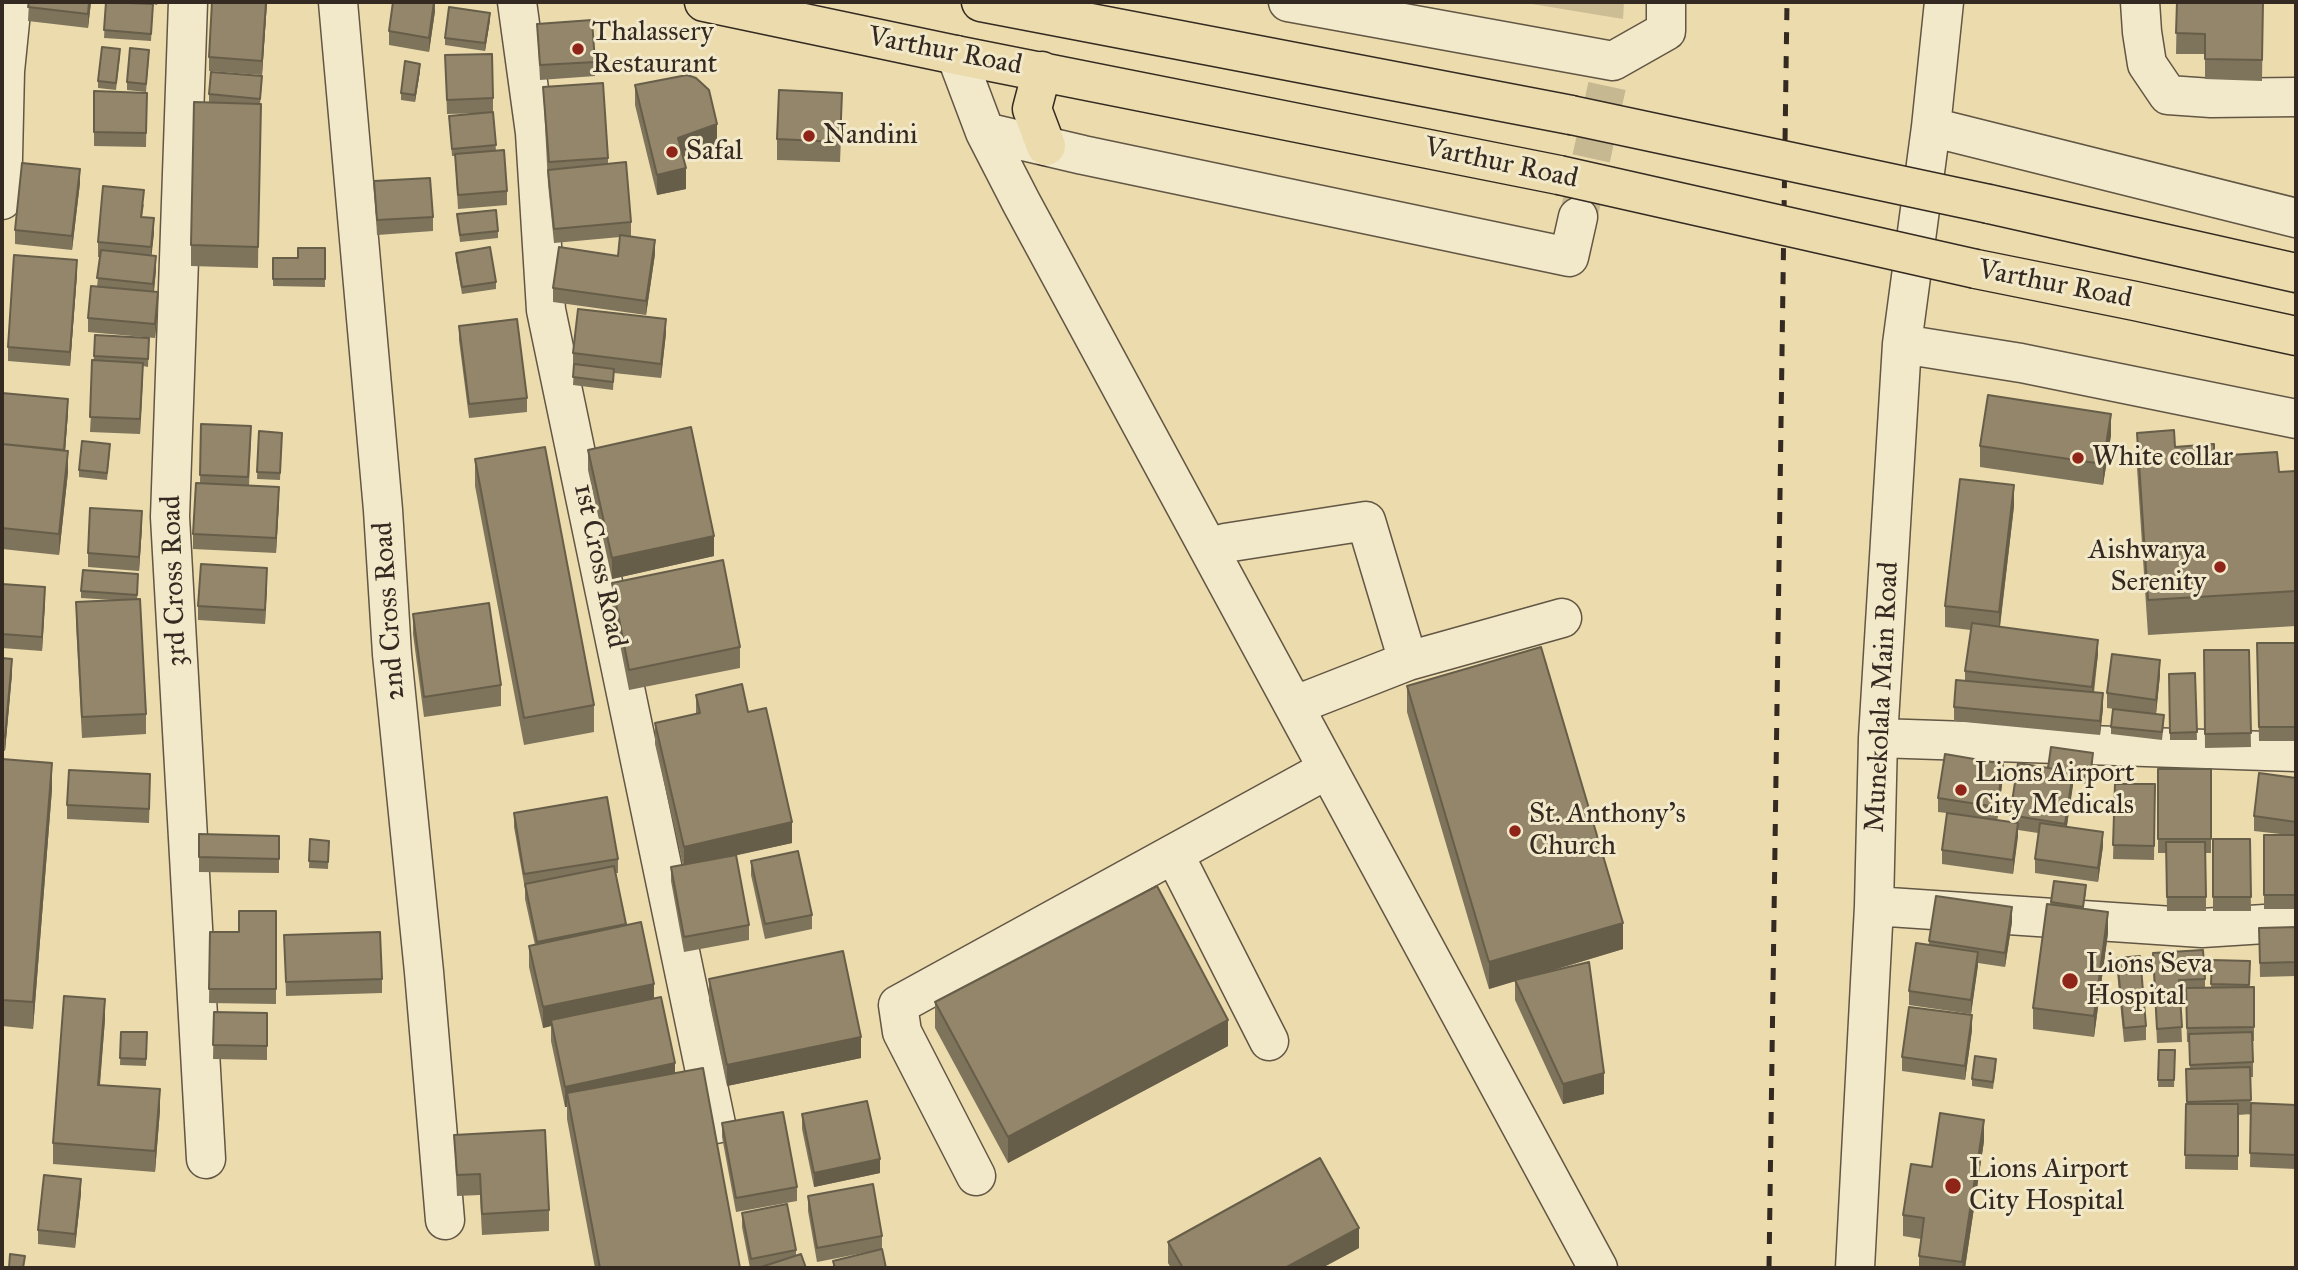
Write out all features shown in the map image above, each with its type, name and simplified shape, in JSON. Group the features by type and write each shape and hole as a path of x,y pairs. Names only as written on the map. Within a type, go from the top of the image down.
{"main road":[{"name":"Varthur Road","path":"704,2 1559,175 1976,270 2135,300 2296,336"},
{"name":"Varthur Road","path":"981,2 1681,137 2296,273"},
{"path":"1042,71 1032,109 1046,146"}],"street":[{"path":"2,200 5,71 12,2"},
{"name":"3rd Cross Road","path":"188,2 170,517 206,1159"},
{"name":"2nd Cross Road","path":"338,2 383,510 392,654 424,972 445,1220"},
{"name":"1st Cross Road","path":"517,2 535,132 546,310 716,1124"},
{"path":"1289,2 1610,74 1666,31 1666,2"},
{"name":"Munekolala Main Road","path":"1855,1268 1874,906 1878,738 1902,344 1931,127 1944,2"},
{"path":"2140,2 2147,64 2168,95 2211,98 2296,97"},
{"path":"956,55 985,132 1598,1268"},
{"path":"1931,127 2296,218"},
{"path":"985,132 1569,257 1578,217"},
{"path":"1902,344 2021,363 2296,419"},
{"path":"1209,549 1225,543 1366,521 1408,661"},
{"path":"1293,704 1408,661 1562,618"},
{"path":"1878,738 2296,752"},
{"path":"976,1176 902,1032 898,1005 1328,769"},
{"path":"1174,854 1269,1041"},
{"path":"1874,906 2202,928 2296,922"}],"shaded area":[{"path":"1520,2 1624,2 1623,19"}],"building":[{"path":"29,2 89,2 88,14 28,7"},
{"path":"106,2 153,4 151,34 104,30"},
{"path":"212,2 266,2 262,61 209,57"},
{"path":"393,2 434,2 429,38 389,31"},
{"path":"2177,2 2263,2 2262,60 2205,59 2205,34 2176,33"},
{"path":"449,7 490,13 485,43 445,38"},
{"path":"592,20 595,62 540,65 537,24"},
{"path":"102,47 120,49 116,83 98,81"},
{"path":"130,48 149,50 146,84 127,82"},
{"path":"492,54 493,98 447,100 445,55"},
{"path":"405,61 420,64 415,95 401,93"},
{"path":"211,72 262,76 260,99 209,94"},
{"name":"Safal","path":"687,75 696,78 709,90 717,124 678,138 686,168 657,175 635,85"},
{"path":"603,83 608,158 549,162 543,87"},
{"path":"779,90 842,93 840,142 777,139"},
{"path":"94,91 147,93 146,133 94,132"},
{"path":"194,102 261,104 258,247 191,245"},
{"path":"493,112 496,145 452,149 449,116"},
{"path":"504,150 507,191 458,195 455,154"},
{"path":"626,162 631,222 554,229 548,170"},
{"path":"22,163 80,169 72,236 15,230"},
{"path":"430,178 433,217 377,220 374,181"},
{"path":"103,186 144,190 141,217 154,218 151,247 98,242"},
{"path":"496,210 498,231 460,235 457,214"},
{"path":"620,235 655,240 646,301 553,288 559,247 618,256"},
{"path":"490,247 496,282 462,287 456,253"},
{"path":"298,248 325,248 325,279 273,279 273,258 298,258"},
{"path":"101,250 156,256 153,284 97,278"},
{"path":"14,255 77,260 70,352 8,347"},
{"path":"91,286 158,292 155,324 88,318"},
{"path":"578,309 666,319 661,364 573,353"},
{"path":"517,319 527,398 469,404 459,326"},
{"path":"95,335 149,338 148,359 94,356"},
{"path":"92,360 143,363 140,419 90,417"},
{"path":"574,364 614,369 613,382 573,377"},
{"path":"2,393 68,399 64,450 2,444"},
{"path":"1988,395 2111,414 2103,464 1980,446"},
{"path":"201,424 251,426 248,477 200,475"},
{"path":"691,427 714,536 612,558 588,450"},
{"name":"Aishwarya Serenity","path":"2174,430 2175,447 2214,444 2214,456 2277,452 2279,472 2296,471 2296,591 2148,600 2137,433"},
{"path":"259,431 282,433 280,473 257,472"},
{"path":"82,441 110,444 107,473 79,470"},
{"path":"2,444 68,451 59,534 2,528"},
{"path":"545,447 594,705 524,718 475,459"},
{"path":"1960,479 2014,485 1999,612 1945,606"},
{"path":"196,483 279,487 276,538 193,534"},
{"path":"90,508 142,511 139,557 88,553"},
{"path":"723,560 740,647 629,670 612,583"},
{"path":"201,564 267,568 265,610 198,606"},
{"path":"83,570 138,574 137,595 81,591"},
{"path":"2,584 45,587 42,637 2,634"},
{"path":"140,599 146,714 82,717 76,602"},
{"path":"489,603 501,685 424,697 413,614"},
{"path":"1972,623 2098,640 2092,687 1965,671"},
{"path":"2257,643 2296,643 2296,727 2259,727"},
{"name":"St. Anthony's Church","path":"1541,647 1623,923 1489,962 1407,686"},
{"path":"2204,650 2249,650 2251,733 2205,734"},
{"path":"2112,654 2160,660 2156,700 2107,693"},
{"path":"2,658 12,659 5,737 2,736"},
{"path":"2195,673 2197,732 2170,733 2169,674"},
{"path":"1956,680 2103,693 2100,721 1954,707"},
{"path":"742,684 748,712 766,708 792,822 684,847 655,723 700,713 696,695"},
{"path":"2113,709 2164,715 2162,732 2111,727"},
{"path":"2051,747 2093,753 2090,777 2048,768"},
{"path":"1945,754 2003,764 1997,807 1938,798"},
{"path":"2,759 52,763 33,1002 2,1000"},
{"path":"2018,763 2073,772 2065,824 2010,815"},
{"path":"2158,769 2211,769 2211,839 2158,839"},
{"path":"69,770 150,774 149,809 67,805"},
{"path":"2259,773 2296,778 2296,822 2254,816"},
{"path":"2115,784 2155,784 2154,846 2113,845"},
{"path":"607,797 618,859 524,874 514,813"},
{"path":"1947,813 2018,823 2013,860 1942,850"},
{"path":"2040,823 2103,832 2098,868 2035,859"},
{"path":"199,834 279,836 279,859 199,857"},
{"path":"2264,835 2296,835 2296,895 2264,895"},
{"path":"310,839 329,841 328,862 309,861"},
{"path":"2213,839 2250,839 2251,897 2213,897"},
{"path":"2166,842 2205,842 2206,897 2167,897"},
{"path":"798,851 812,915 765,924 751,861"},
{"path":"736,855 749,925 684,937 671,867"},
{"path":"614,866 626,924 537,942 525,884"},
{"path":"2054,881 2086,885 2083,907 2051,902"},
{"path":"1157,886 1228,1020 1008,1137 935,1002"},
{"path":"1936,896 2012,907 2005,953 1929,941"},
{"name":"Lions Seva Hospital","path":"2047,904 2108,912 2094,1016 2033,1008"},
{"path":"239,911 276,911 276,989 209,989 210,932 239,932"},
{"path":"641,922 654,984 543,1007 529,946"},
{"path":"2296,927 2296,962 2260,963 2259,928"},
{"path":"380,932 382,979 286,982 284,935"},
{"path":"1916,943 1978,952 1971,1000 1909,991"},
{"path":"2203,950 2205,979 2179,980 2182,1027 2157,1029 2153,953"},
{"path":"843,951 861,1037 727,1065 709,979"},
{"path":"2140,956 2146,1026 2124,1028 2117,958"},
{"path":"2212,960 2250,961 2249,985 2211,984"},
{"path":"1589,962 1604,1073 1563,1084 1515,980"},
{"path":"2254,987 2254,1027 2187,1028 2186,988"},
{"path":"64,996 105,999 98,1085 160,1089 155,1151 53,1143"},
{"path":"661,997 675,1063 565,1087 551,1020"},
{"path":"1909,1007 1972,1015 1965,1066 1902,1057"},
{"path":"214,1012 267,1013 267,1046 213,1045"},
{"path":"121,1032 147,1032 146,1059 120,1058"},
{"path":"2252,1032 2253,1062 2190,1065 2189,1034"},
{"path":"2159,1050 2175,1050 2174,1080 2158,1080"},
{"path":"1975,1056 1996,1059 1993,1082 1972,1079"},
{"path":"2250,1067 2251,1100 2187,1102 2186,1069"},
{"path":"703,1068 740,1268 600,1268 567,1093"},
{"path":"867,1101 880,1159 814,1173 802,1114"},
{"path":"2251,1103 2296,1105 2296,1155 2250,1153"},
{"path":"2186,1104 2238,1104 2238,1156 2185,1155"},
{"path":"783,1112 797,1187 736,1198 722,1123"},
{"path":"1940,1113 1984,1120 1962,1262 1919,1256 1924,1218 1903,1215 1911,1164 1932,1167"},
{"path":"545,1130 549,1210 482,1214 480,1174 457,1175 454,1135"},
{"path":"1320,1158 1359,1228 1285,1268 1183,1268 1168,1242"},
{"path":"44,1175 81,1179 75,1234 38,1230"},
{"path":"873,1184 882,1236 817,1248 808,1196"},
{"path":"787,1204 796,1250 751,1259 742,1213"},
{"path":"882,1249 886,1268 835,1268 833,1261"},
{"path":"10,1254 25,1256 23,1268 9,1268"},
{"path":"801,1254 806,1268 758,1268"},
{"path":"74,1267 74,1268 35,1268"}],"tunnel":[{"path":"1579,214 1607,86"}],"railway":[{"path":"1769,1268 1787,2"}],"place":[{"name":"Thalassery Restaurant","path":"578,49"},
{"name":"Nandini","path":"809,136"},
{"name":"Safal","path":"672,152"},
{"name":"White collar","path":"2078,458"},
{"name":"Aishwarya Serenity","path":"2220,567"},
{"name":"Lions Airport City Medicals","path":"1961,790"},
{"name":"St. Anthony's Church","path":"1515,831"},
{"name":"Lions Seva Hospital","path":"2070,981"},
{"name":"Lions Airport City Hospital","path":"1953,1186"}]}
